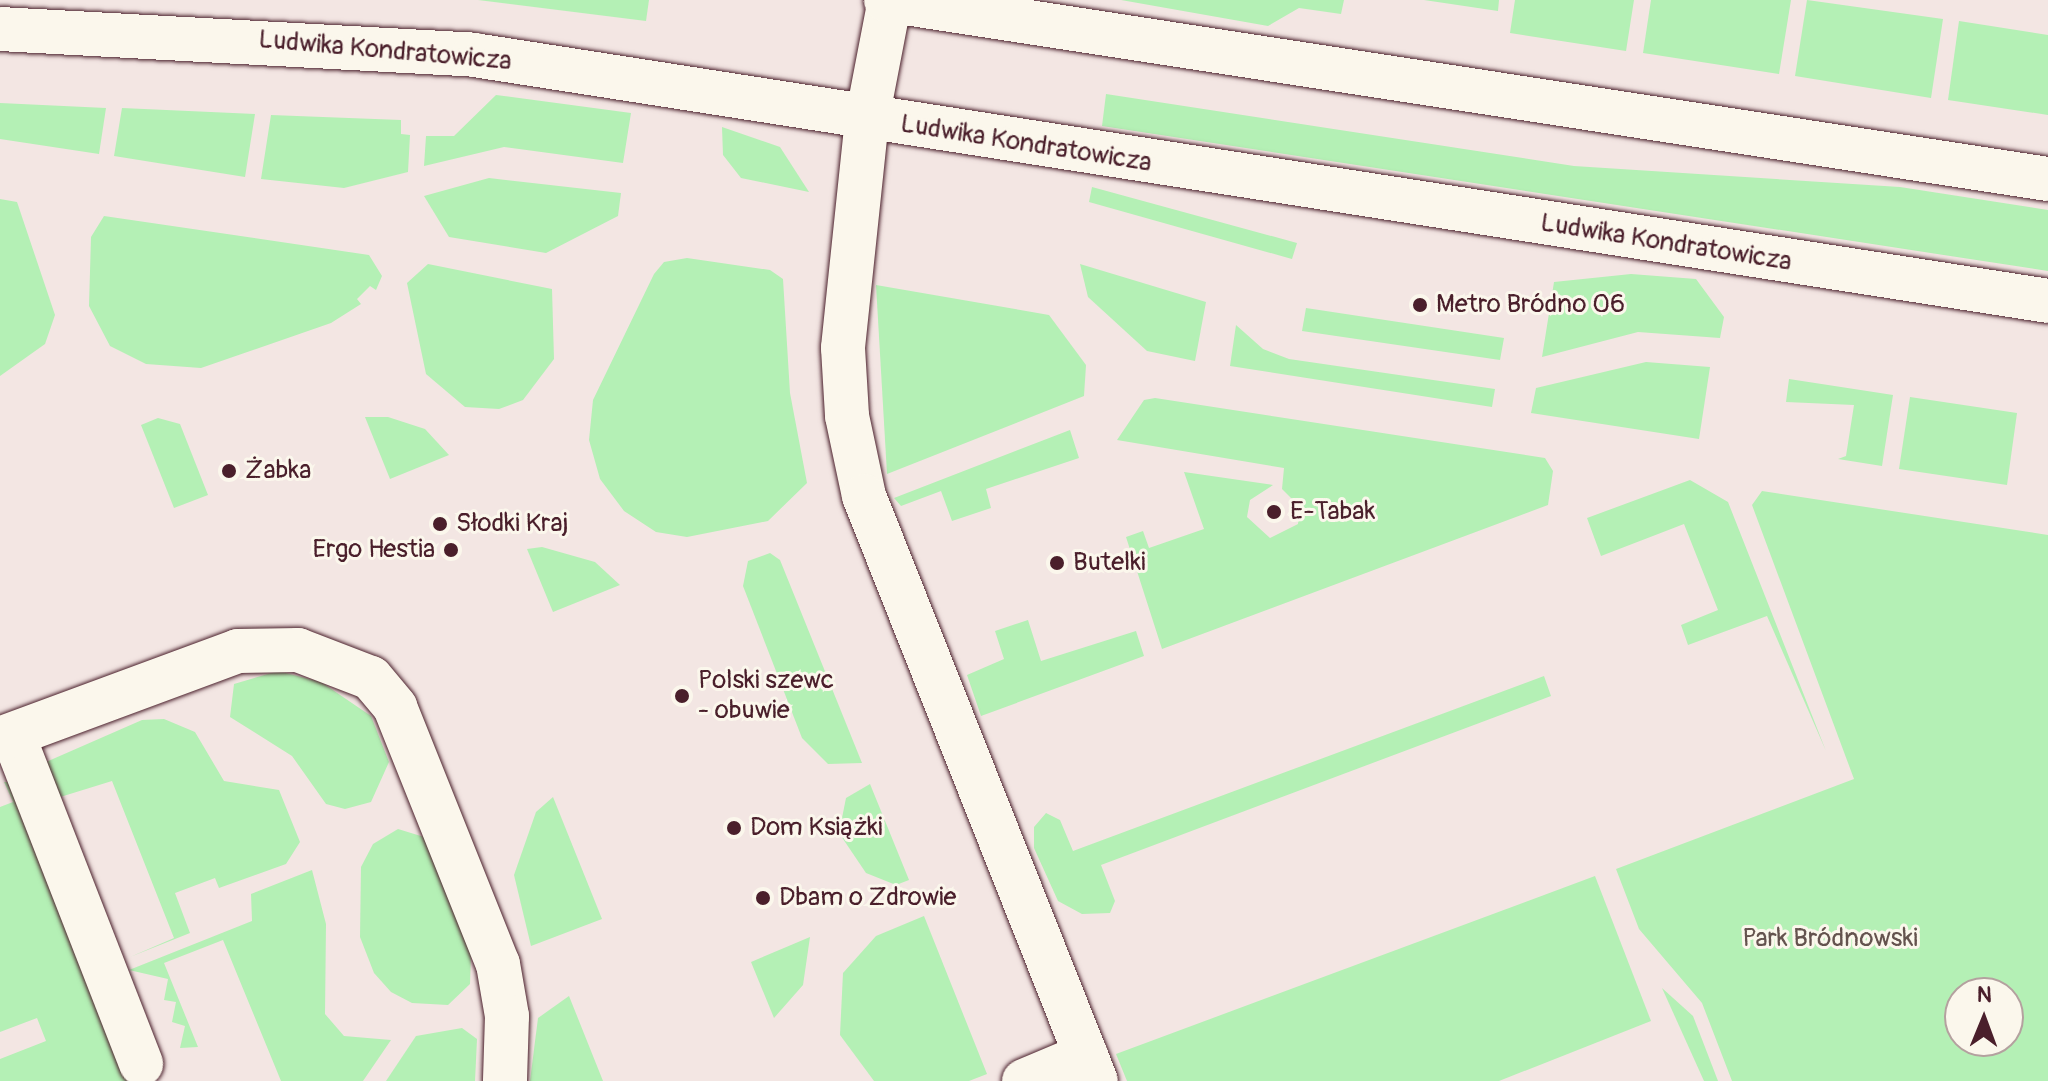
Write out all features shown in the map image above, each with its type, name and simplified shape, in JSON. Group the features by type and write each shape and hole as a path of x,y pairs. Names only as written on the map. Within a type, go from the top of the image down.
{"main road":[{"path":"1024,1081 1091,1068 864,496 847,416 843,348 867,119 889,0 2048,179"},
{"name":"Ludwika Kondratowicza","path":"0,29 432,50 2048,301"},
{"path":"141,1064 6,737 238,651 298,650 371,678 395,707 498,964 507,1016 505,1081"}],"green space":[{"path":"478,0 649,0 646,21"},
{"path":"1121,0 1344,0 1341,14 1299,8 1268,26"},
{"path":"1424,0 1499,0 1498,11"},
{"path":"1515,0 1634,0 1626,51 1510,33"},
{"path":"1651,0 1791,0 1779,74 1643,53"},
{"path":"1807,0 1943,19 1931,98 1795,76"},
{"path":"1959,21 2048,35 2048,115 1948,100"},
{"path":"1106,94 1574,166 1900,187 2048,210 2048,271 1102,126"},
{"path":"496,95 631,113 623,163 504,147 424,166 426,136 454,136"},
{"path":"0,103 106,108 99,154 0,139"},
{"path":"122,108 255,114 245,177 114,156"},
{"path":"271,115 401,120 401,134 410,135 408,172 344,188 261,179"},
{"path":"722,127 780,147 809,192 741,178 723,155"},
{"path":"489,178 621,193 618,216 546,253 449,237 424,196"},
{"path":"1092,187 1297,243 1292,259 1089,202"},
{"path":"0,199 17,202 55,315 45,344 0,376"},
{"path":"104,216 369,255 382,276 376,290 370,286 357,299 361,304 331,323 201,368 146,364 110,346 89,306 91,237"},
{"path":"687,258 770,270 783,279 790,393 807,483 768,521 687,537 656,532 624,511 600,479 589,440 593,400 654,274 664,262"},
{"path":"428,264 552,289 554,359 523,400 499,409 465,407 426,374 407,283"},
{"path":"1080,264 1206,302 1195,361 1147,351 1088,297"},
{"path":"1631,274 1696,279 1724,317 1720,338 1638,332 1542,357 1554,282"},
{"path":"876,285 1049,315 1086,365 1084,396 887,474"},
{"path":"1306,308 1504,338 1500,360 1302,331"},
{"path":"1236,325 1263,349 1289,359 1495,389 1492,407 1230,366"},
{"path":"1646,362 1710,367 1699,439 1531,413 1536,388"},
{"path":"1789,379 1893,395 1882,466 1838,459 1846,456 1854,405 1786,402"},
{"path":"1910,397 2017,413 2007,485 1899,469"},
{"path":"1155,398 1545,458 1553,471 1548,505 1162,649 1126,537 1143,531 1149,548 1204,529 1184,472 1273,485 1250,500 1247,517 1270,538 1298,524 1300,507 1282,489 1284,468 1117,440 1144,400"},
{"path":"365,417 388,417 425,429 449,455 390,479"},
{"path":"158,418 180,424 208,495 174,508 141,425"},
{"path":"1070,430 1079,458 986,489 991,508 952,521 941,491 901,506 894,498"},
{"path":"1690,480 1728,502 1826,751 1767,616 1688,645 1681,625 1718,610 1684,524 1601,556 1587,518"},
{"name":"Park Bródnowski","path":"1762,491 2048,535 2048,1081 1732,1081 1702,1003 1639,929 1616,869 1854,779 1752,505"},
{"path":"542,547 595,562 620,585 553,612 527,549"},
{"path":"770,553 780,560 862,763 828,764 802,738 743,586 748,561"},
{"path":"1028,620 1041,661 1136,631 1144,656 981,716 967,675 1004,659 995,631"},
{"path":"278,671 321,682 371,716 389,762 371,802 345,809 326,804 292,756 230,717 234,684"},
{"path":"1544,676 1551,696 1101,865 1115,901 1110,913 1082,914 1058,901 1034,848 1034,827 1046,813 1060,820 1073,851"},
{"path":"164,719 195,732 224,781 279,790 300,842 286,864 219,888 215,878 175,893 190,933 130,957 174,938 112,781 57,798 46,762 142,720"},
{"path":"4,782 9,782 128,1081 0,1081 0,1059 46,1041 37,1018 0,1032 0,807 13,802"},
{"path":"870,784 909,880 896,885 866,873 839,833 846,798"},
{"path":"553,797 602,919 531,946 514,875 536,812"},
{"path":"398,829 424,837 471,952 470,984 448,1005 412,1003 391,992 374,973 360,937 361,867 373,844"},
{"path":"312,870 326,924 325,1014 344,1036 391,1040 363,1081 281,1081 223,940 164,963 198,1047 180,1048 185,1026 172,1022 176,1002 164,1000 168,979 129,970 252,921 251,894"},
{"path":"1595,876 1651,1021 1499,1081 1127,1081 1116,1054"},
{"path":"924,916 987,1074 969,1081 874,1081 840,1035 843,973 876,936"},
{"path":"810,937 803,985 774,1018 751,962"},
{"path":"1662,988 1693,1016 1718,1081 1704,1081"},
{"path":"569,996 603,1081 530,1081 538,1018"},
{"path":"462,1028 477,1039 475,1081 386,1081 416,1036"}],"place":[{"name":"Metro Bródno 06","path":"1420,305"},
{"name":"Żabka","path":"229,471"},
{"name":"E-Tabak","path":"1274,512"},
{"name":"Słodki Kraj","path":"440,524"},
{"name":"Ergo Hestia","path":"451,550"},
{"name":"Butelki","path":"1057,563"},
{"name":"Polski szewc - obuwie","path":"682,696"},
{"name":"Dom Książki","path":"734,828"},
{"name":"Dbam o Zdrowie","path":"763,898"}]}
